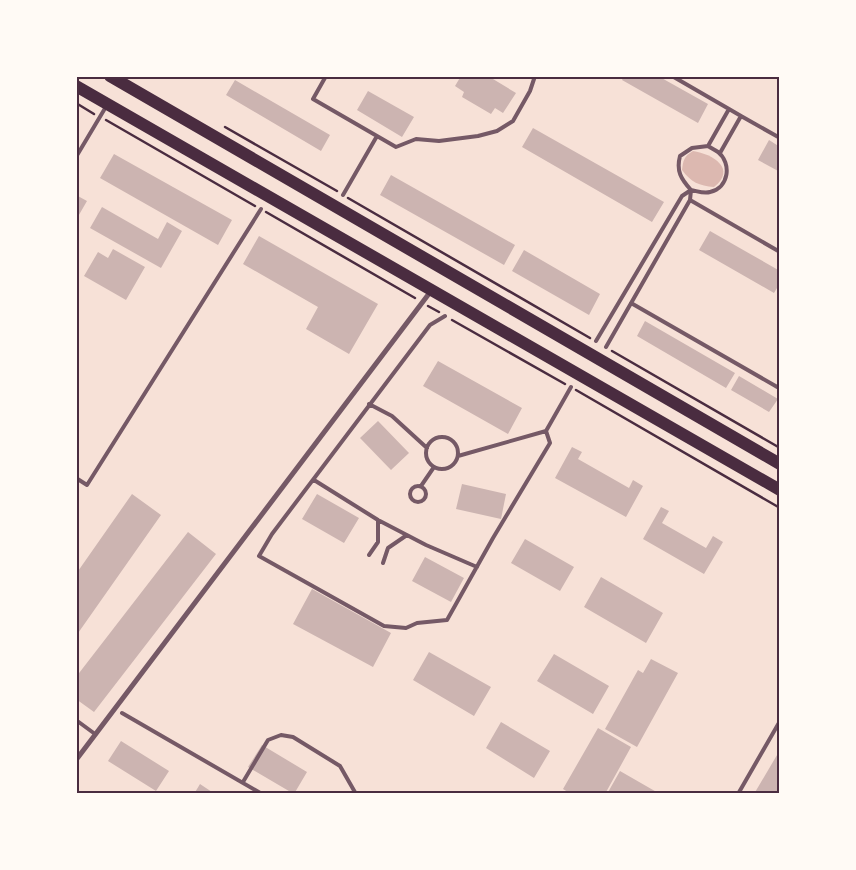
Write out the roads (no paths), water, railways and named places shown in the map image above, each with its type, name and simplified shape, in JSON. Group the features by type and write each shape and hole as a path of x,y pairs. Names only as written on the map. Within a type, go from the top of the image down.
{"main road":[{"path":"110,76 780,464"},
{"path":"76,86 780,490"}],"street":[{"path":"76,760 431,290"}],"lane":[{"path":"326,76 313,98 396,147 416,140 439,141 478,136 497,131 513,121 530,91 535,76"},
{"path":"672,76 780,138"},
{"path":"76,157 107,104"},
{"path":"708,146 729,109"},
{"path":"720,153 741,116"},
{"path":"343,195 377,136"},
{"path":"708,146 720,153 726,168 726,179 720,189 709,193 691,190 680,178 677,166 680,156 692,148 708,146"},
{"path":"606,347 690,200 691,190"},
{"path":"596,341 682,196 691,190"},
{"path":"690,200 780,252"},
{"path":"76,478 87,485 261,209"},
{"path":"631,303 780,387"},
{"path":"445,316 430,325 369,404 259,556 384,626 406,628 417,623 446,620 550,443 546,431"},
{"path":"458,456 546,431 571,388"},
{"path":"369,404 392,416 427,448"},
{"path":"443,438 453,442 458,451 458,456 449,468 439,469 434,467 427,459 427,448 433,440 443,438"},
{"path":"421,486 434,467"},
{"path":"314,480 378,520 477,567"},
{"path":"421,486 425,490 425,498 421,502 413,501 409,494 411,489 421,486"},
{"path":"369,556 378,542 378,520"},
{"path":"382,563 388,548 407,535"},
{"path":"122,713 262,794"},
{"path":"76,720 95,734"},
{"path":"738,794 780,721"},
{"path":"243,782 268,740 280,736 293,737 340,766 356,794"}]}
